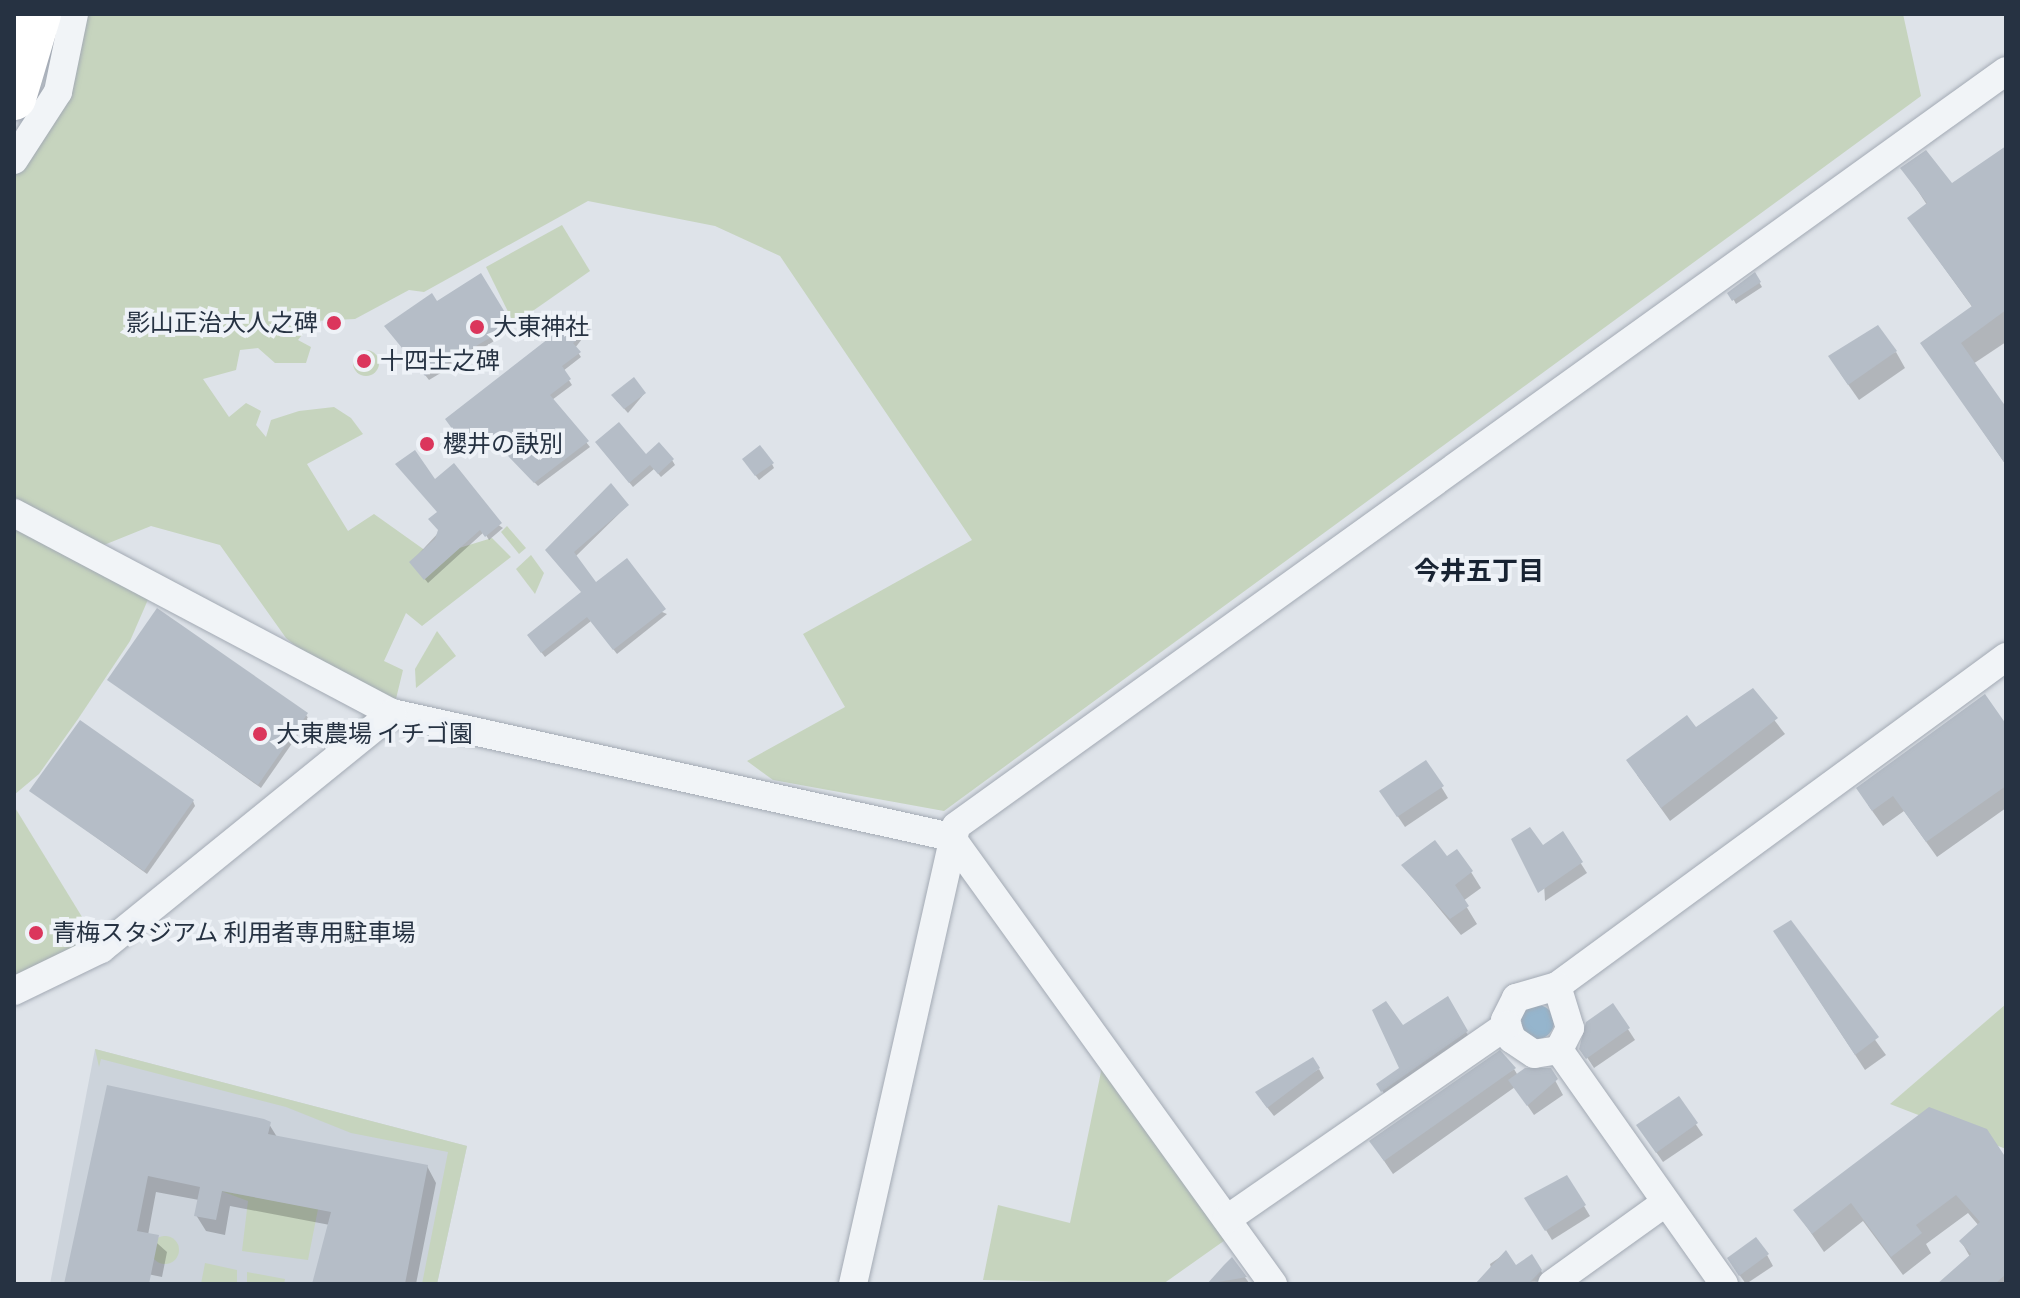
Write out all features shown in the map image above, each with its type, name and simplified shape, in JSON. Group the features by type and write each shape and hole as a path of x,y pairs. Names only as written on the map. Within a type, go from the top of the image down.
{"highway":[{"path":"14,32 17,14"},
{"path":"14,98 39,14"}],"street":[{"path":"14,160 58,92 74,14"},
{"path":"853,1284 951,837 956,826 2006,71"},
{"path":"14,513 392,713 951,837 1273,1284"},
{"path":"1227,1219 1507,1025 1516,998 1557,986 2006,657"},
{"path":"14,991 101,949 392,713"},
{"path":"1557,986 1570,1028 1559,1050"},
{"path":"1507,1025 1512,1039 1534,1054 1559,1050"},
{"path":"1559,1050 1724,1284"},
{"path":"1552,1284 1666,1202"}],"shaded area":[{"path":"95,1049 467,1146 437,1284 50,1284"}],"green space":[{"path":"85,14 1903,14 1921,96 944,811 773,780 747,761 845,707 803,634 972,540 780,256 715,226 588,201 424,292 409,290 355,319 313,321 298,340 311,347 306,363 275,363 258,348 240,350 236,370 203,379 229,417 246,403 261,411 256,425 266,437 271,420 299,411 334,407 351,418 363,434 307,464 348,531 374,514 433,556 492,538 511,557 422,626 406,613 384,661 403,670 395,703 315,662 286,638 220,545 151,526 99,547 14,502 14,177"},
{"path":"562,225 590,271 514,324 486,267"},
{"path":"366,350 375,354 379,363 375,372 366,376 357,372 353,363 357,354"},
{"path":"14,524 150,595 130,641 78,719 39,774 14,795"},
{"path":"507,526 526,548 519,554 501,532"},
{"path":"531,555 544,573 535,594 516,569"},
{"path":"437,631 456,656 416,688 415,669"},
{"path":"14,806 98,943 14,983"},
{"path":"2006,1004 2006,1149 1890,1104"},
{"path":"95,1049 467,1146 437,1284 422,1284 448,1152 351,1133 286,1107 101,1059 99,1067"},
{"path":"1103,1062 1228,1238 1163,1284 983,1280 998,1205 1070,1223"},
{"path":"221,1191 318,1209 308,1260 242,1251 248,1201"},
{"path":"165,1236 175,1240 179,1250 175,1260 165,1264 155,1260 151,1250 155,1240"},
{"path":"205,1263 237,1270 237,1284 201,1284"},
{"path":"247,1272 285,1279 284,1284 247,1284"}],"water":[{"path":"1537,1005 1549,1010 1554,1022 1549,1034 1537,1039 1525,1034 1520,1022 1525,1010"}],"building":[{"path":"2006,146 2006,310 1961,343 2006,407 2006,465 1920,343 1972,306 1907,218 1927,203 1900,168 1926,150 1952,183"},
{"path":"1755,272 1761,282 1732,301 1727,293"},
{"path":"481,273 506,314 499,318 505,329 425,376 384,326 432,293 437,301"},
{"path":"580,314 591,329 573,343 581,352 562,366 571,379 550,395 589,441 534,483 487,434 467,449 445,419"},
{"path":"1878,325 1897,351 1848,385 1828,356"},
{"path":"634,377 646,393 624,409 611,395"},
{"path":"619,422 646,454 659,442 674,459 658,474 650,465 629,483 595,442"},
{"path":"760,445 774,463 755,476 742,459"},
{"path":"415,450 435,479 454,463 502,523 485,537 480,530 424,580 409,562 435,539 438,530 428,519 437,512 395,464"},
{"path":"611,483 629,505 574,552 596,582 627,558 666,609 613,650 587,617 541,653 527,635 581,592 545,550"},
{"path":"157,608 308,713 258,785 107,680"},
{"path":"1753,688 1778,718 1661,808 1626,760 1687,715 1696,727"},
{"path":"1985,694 2006,724 2006,786 1926,842 1893,796 1872,811 1856,788"},
{"path":"80,720 194,800 144,871 29,791"},
{"path":"1426,760 1444,786 1397,817 1379,791"},
{"path":"1530,827 1543,845 1563,831 1583,862 1538,893 1511,839"},
{"path":"1435,840 1447,856 1457,849 1473,871 1455,885 1469,906 1450,919 1401,865"},
{"path":"1791,920 1879,1037 1855,1055 1773,931"},
{"path":"1448,996 1468,1031 1381,1092 1376,1084 1399,1068 1372,1010 1386,1001 1403,1025"},
{"path":"1613,1003 1630,1028 1586,1059 1579,1049 1586,1022"},
{"path":"1500,1050 1516,1068 1384,1161 1369,1141"},
{"path":"1313,1057 1320,1068 1267,1108 1255,1092"},
{"path":"1525,1068 1551,1068 1558,1079 1527,1106 1508,1080"},
{"path":"107,1085 264,1119 271,1122 268,1134 428,1165 405,1284 312,1284 331,1212 222,1191 216,1220 194,1216 200,1187 148,1176 137,1231 159,1235 149,1284 64,1284"},
{"path":"1679,1096 1698,1123 1656,1153 1636,1125"},
{"path":"1929,1107 1987,1129 2006,1158 2006,1274 1995,1284 1937,1284 1971,1254 1959,1241 1980,1222 1956,1195 1916,1225 1922,1233 1891,1257 1851,1203 1812,1234 1793,1210"},
{"path":"1567,1175 1586,1205 1545,1231 1524,1198"},
{"path":"1756,1237 1769,1254 1739,1276 1727,1258"},
{"path":"1506,1250 1516,1265 1532,1254 1542,1270 1528,1284 1475,1284"},
{"path":"1232,1257 1247,1277 1207,1284 1224,1265"}],"place":[{"name":"影山正治大人之碑","path":"334,323"},
{"name":"大東神社","path":"477,327"},
{"name":"十四士之碑","path":"364,361"},
{"name":"櫻井の訣別","path":"427,444"},
{"name":"大東農場 イチゴ園","path":"260,734"},
{"name":"青梅スタジアム 利用者専用駐車場","path":"36,933"}],"district":[{"name":"今井五丁目","path":"1479,571"}]}
